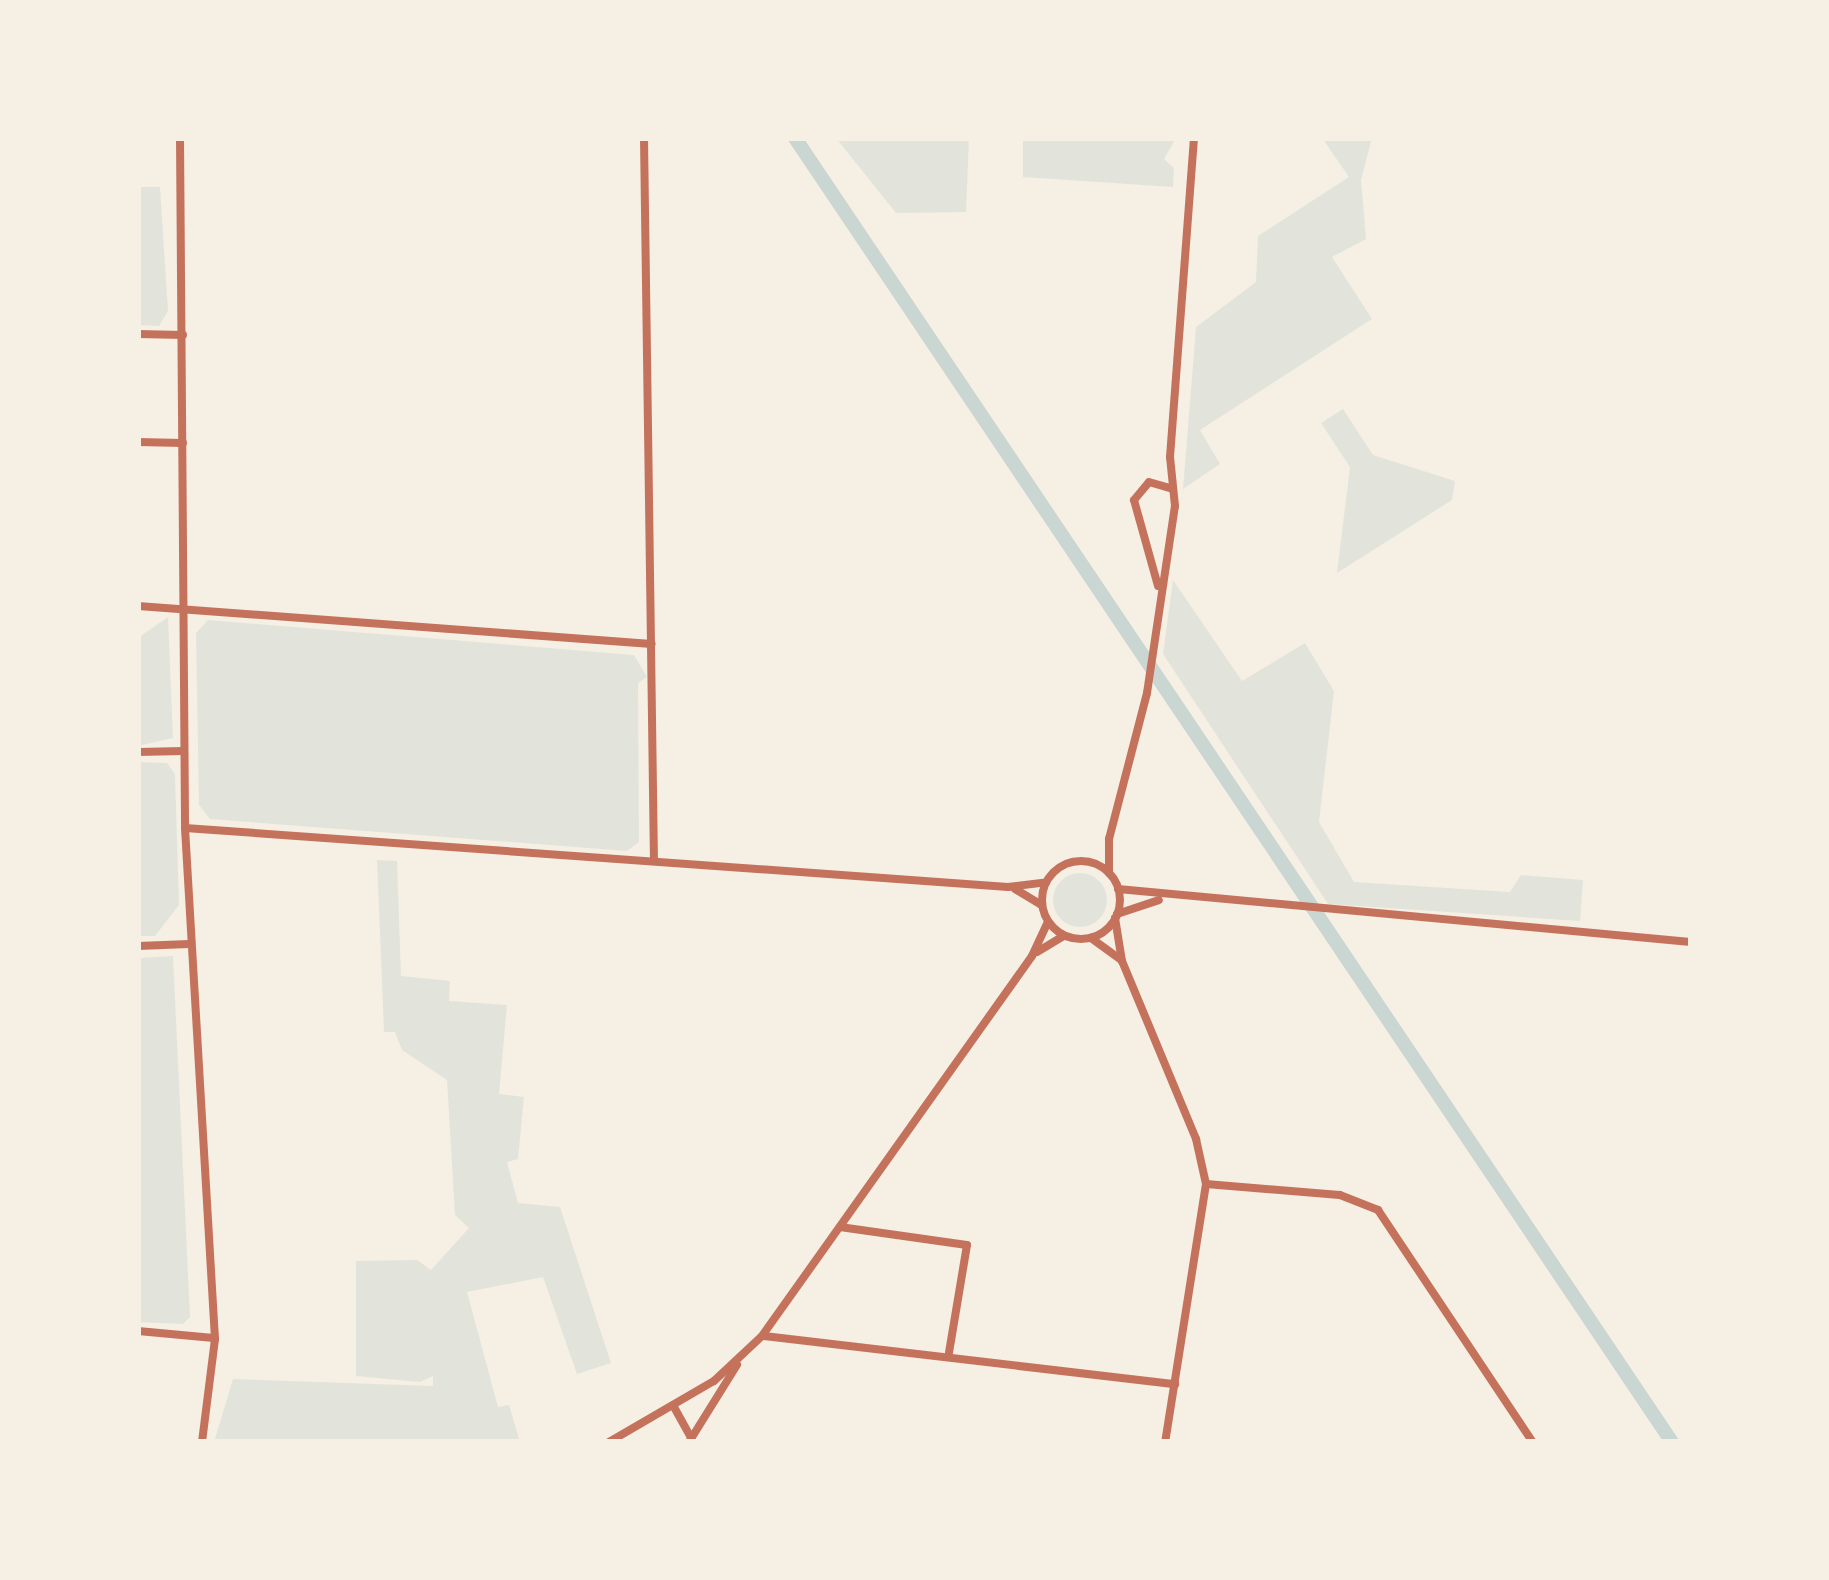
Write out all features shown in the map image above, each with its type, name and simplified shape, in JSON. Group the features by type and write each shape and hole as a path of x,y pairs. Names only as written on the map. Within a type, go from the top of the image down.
{"street":[{"path":"180,138 185,828 214,1339 202,1442"},
{"path":"644,138 654,860"},
{"path":"1165,1442 1206,1184 1196,1139 1123,962 1116,916 1118,889 1109,873 1109,838 1147,693 1155,635 1169,517 1194,138"},
{"path":"138,334 183,334"},
{"path":"138,442 183,443"},
{"path":"1159,593 1135,496 1155,482 1170,458"},
{"path":"1155,482 1170,488"},
{"path":"1143,519 1169,517"},
{"path":"138,606 652,644"},
{"path":"138,752 183,751"},
{"path":"185,828 1008,887 1046,881 1063,865 1085,861 1109,838"},
{"path":"1085,861 1109,873"},
{"path":"1046,881 1042,905 1048,921 1064,935 1091,938 1123,962"},
{"path":"1008,887 1042,905"},
{"path":"1118,889 1340,914 1691,942"},
{"path":"1091,938 1116,916 1172,898"},
{"path":"690,1441 741,1359 1032,956 1048,921"},
{"path":"1032,956 1064,935"},
{"path":"138,946 189,944"},
{"path":"1206,1184 1340,1195 1378,1210 1534,1442"},
{"path":"840,1227 967,1245 949,1353"},
{"path":"182,1333 211,1316"},
{"path":"138,1331 214,1339"},
{"path":"762,1336 949,1353 1175,1384"},
{"path":"609,1442 674,1406 741,1359"},
{"path":"674,1406 690,1441"}],"shaded area":[{"path":"836,138 969,138 966,212 896,213"},
{"path":"1023,138 1176,138 1164,159 1174,168 1173,187 1023,177"},
{"path":"1322,138 1372,138 1361,180 1366,239 1332,257 1372,319 1200,430 1220,464 1183,489 1196,327 1256,282 1258,236 1349,177"},
{"path":"138,187 160,187 168,311 159,326 138,325"},
{"path":"1343,409 1373,455 1455,481 1452,500 1337,573 1350,467 1321,423"},
{"path":"1173,580 1242,681 1305,643 1334,691 1319,822 1354,882 1510,892 1521,875 1583,880 1580,921 1328,904 1163,654"},
{"path":"168,617 173,738 138,746 138,638"},
{"path":"208,620 634,655 647,677 638,683 639,842 627,851 210,819 199,805 196,633"},
{"path":"138,762 167,763 175,774 179,905 155,936 138,936"},
{"path":"377,860 397,861 401,976 450,981 449,1001 507,1005 499,1094 524,1097 518,1159 507,1162 518,1203 560,1207 611,1363 577,1374 543,1277 467,1292 498,1407 509,1405 520,1442 214,1442 233,1379 433,1386 433,1376 420,1382 356,1376 356,1261 417,1260 431,1270 469,1228 455,1215 447,1080 402,1050 395,1032 384,1032"},
{"path":"1080,873 1099,881 1107,900 1099,919 1080,927 1061,919 1053,900 1061,881"},
{"path":"173,956 190,1317 183,1324 138,1322 138,958"}],"waterway":[{"path":"795,138 1672,1442"}]}
